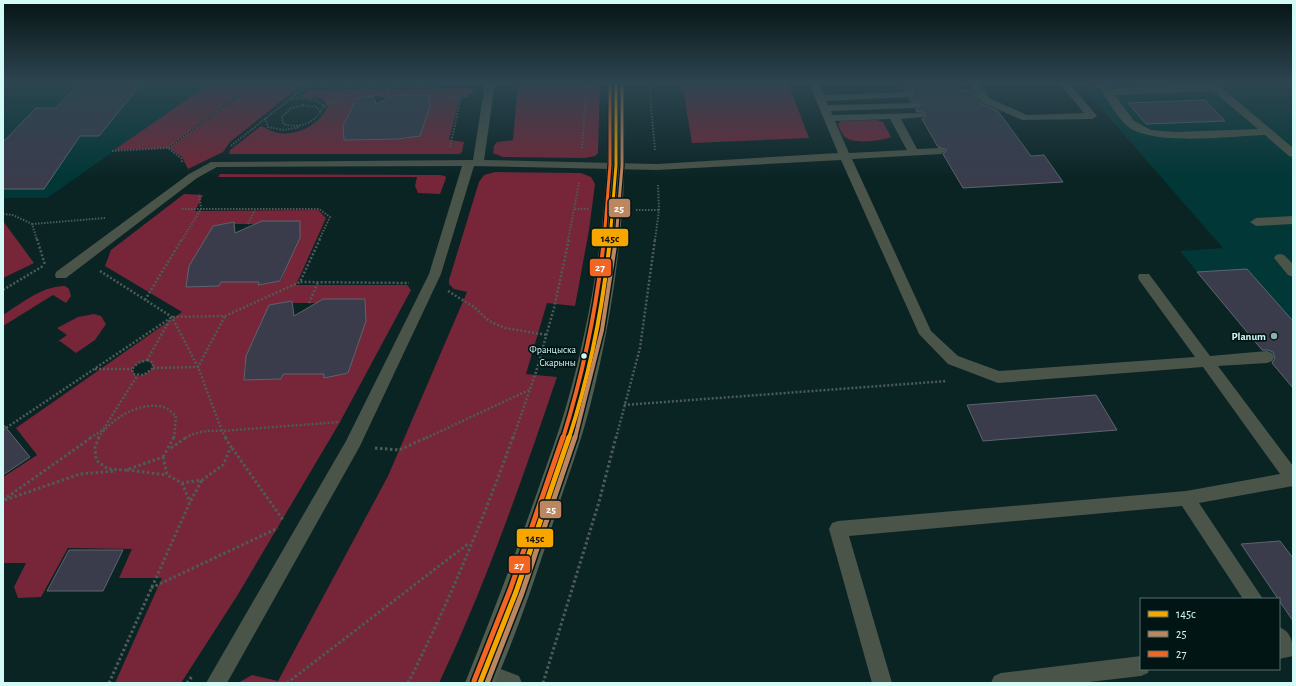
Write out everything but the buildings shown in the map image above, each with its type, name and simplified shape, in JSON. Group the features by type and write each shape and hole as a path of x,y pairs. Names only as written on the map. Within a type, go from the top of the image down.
{"main road":[{"path":"482,678 526,565 578,407 606,267 618,165 617,115"}],"lane":[{"path":"216,683 352,446 435,274 473,163 483,115"},
{"path":"828,115 845,157 926,334 953,360 998,377 1267,357"},
{"path":"890,115 919,115"},
{"path":"1019,115 1026,118 1092,116 1091,115"},
{"path":"1124,115 1130,123 1149,134 1175,136 1267,132"},
{"path":"1247,115 1293,154"},
{"path":"894,116 914,153"},
{"path":"62,275 193,176 215,164 473,163 656,167 941,151"},
{"path":"1256,222 1293,220"},
{"path":"1280,258 1293,272"},
{"path":"882,683 838,529 1186,498 1293,479 1144,277"},
{"path":"1186,498 1253,598"},
{"path":"1280,638 1287,649 1280,650"},
{"path":"1001,683 1140,666"},
{"path":"482,678 512,683"}],"path":[{"path":"112,151 168,148 212,115"},
{"path":"226,150 269,115"},
{"path":"284,115 282,117 283,124 294,127 308,125"},
{"path":"265,118 268,126 280,130 293,130 308,125 318,115"},
{"path":"450,163 448,157 457,115"},
{"path":"408,683 429,642 497,480 530,390 547,335 575,209 581,165 585,115"},
{"path":"543,683 599,502 640,348 659,210 652,115"},
{"path":"145,300 201,209 196,182 193,176 186,172 181,158 168,148"},
{"path":"180,209 319,209 330,217 300,282"},
{"path":"248,224 255,210"},
{"path":"3,214 13,215 32,224 107,218"},
{"path":"32,224 45,265 76,264 96,268 172,316 225,316 300,282 430,283 444,289 474,307 489,321 505,328 547,335"},
{"path":"309,303 318,282"},
{"path":"94,369 132,369 138,363 147,360 172,316"},
{"path":"151,588 286,524 231,447 222,431 198,367 172,316"},
{"path":"3,430 172,316"},
{"path":"198,367 225,316"},
{"path":"147,360 152,363 153,368"},
{"path":"198,367 153,368 147,374 137,376 103,430 95,446 96,460 108,469 167,475 182,483 202,480"},
{"path":"132,369 133,374 137,376"},
{"path":"624,405 950,380"},
{"path":"399,450 530,390"},
{"path":"3,500 85,441 103,430 121,415 143,407 163,407 176,416 177,431 171,448"},
{"path":"3,500 80,474 126,470 164,457 171,448 184,437 204,430 222,431 347,421"},
{"path":"109,683 190,502 202,480 223,465 231,447"},
{"path":"164,457 167,475"},
{"path":"182,483 190,502"},
{"path":"287,683 471,542"},
{"path":"187,683 196,670"}],"shaded area":[{"path":"3,115 165,115 47,198 3,198"},
{"path":"165,115 211,115 167,148 114,150"},
{"path":"214,115 264,115 230,142 223,152 188,169 182,157 169,148"},
{"path":"322,115 349,115 343,130 344,140 371,140 373,136 402,137 403,139 420,136 420,132 406,115 455,115 449,140 464,142 462,152 459,154 229,154 230,150 261,126 278,133 294,133 308,127"},
{"path":"515,115 599,115 598,153 595,156 585,158 503,157 493,153 494,146 497,142 513,140"},
{"path":"687,115 800,115 809,138 692,143"},
{"path":"1107,115 1293,115 1293,388 1180,251 1223,248"},
{"path":"876,120 883,122 891,137 874,141 853,141 844,136 838,124 841,121"},
{"path":"495,172 581,173 591,177 595,184 589,230 575,306 547,303 526,374 557,377 517,493 488,570 439,683 238,683 252,675 278,681 388,476 467,292 454,289 449,284 449,280 479,182 484,175"},
{"path":"220,174 440,175 445,176 446,178 440,194 418,193 415,186 417,177 218,177"},
{"path":"184,194 203,195 195,211 318,210 326,218 296,285 407,285 411,290 340,422 237,596 181,683 115,683 162,578 119,578 132,549 68,548 41,597 18,598 14,587 26,563 3,563 3,477 37,455 16,428 182,312 105,266 111,250","holes":["262,221 300,221 300,233 281,281 258,285 259,282 222,281 219,286 202,287 213,226 234,222 234,224 256,224","323,299 349,299 349,302 365,299 366,314 362,315 358,345 353,359 349,360 349,373 324,378 324,374 284,373 281,379 262,380 262,376 244,380 245,362 250,361 258,330 269,305 292,301 293,303 317,303","147,361 152,363 153,368 144,375 139,376 133,374 132,369 138,363"]},
{"path":"3,221 34,263 3,278"},
{"path":"65,286 69,289 71,296 66,303 53,295 3,326 3,315 40,292"},
{"path":"94,314 101,316 106,324 95,340 76,353 60,341 57,342 67,335 57,328 78,317"}],"transit line":[{"name":"27","path":"474,681 502,613 527,543 565,429 582,366 591,327 603,246 610,165 611,115"},
{"name":"145с","path":"480,683 508,615 533,545 571,430 588,367 604,287 609,246 616,165 617,115"},
{"name":"25","path":"487,683 514,616 538,548 576,433 593,370 610,289 615,248 622,166 623,115"}],"place":[{"name":"Planum","path":"1274,336"},
{"name":"Францыска Скарыны","path":"584,356"}]}
